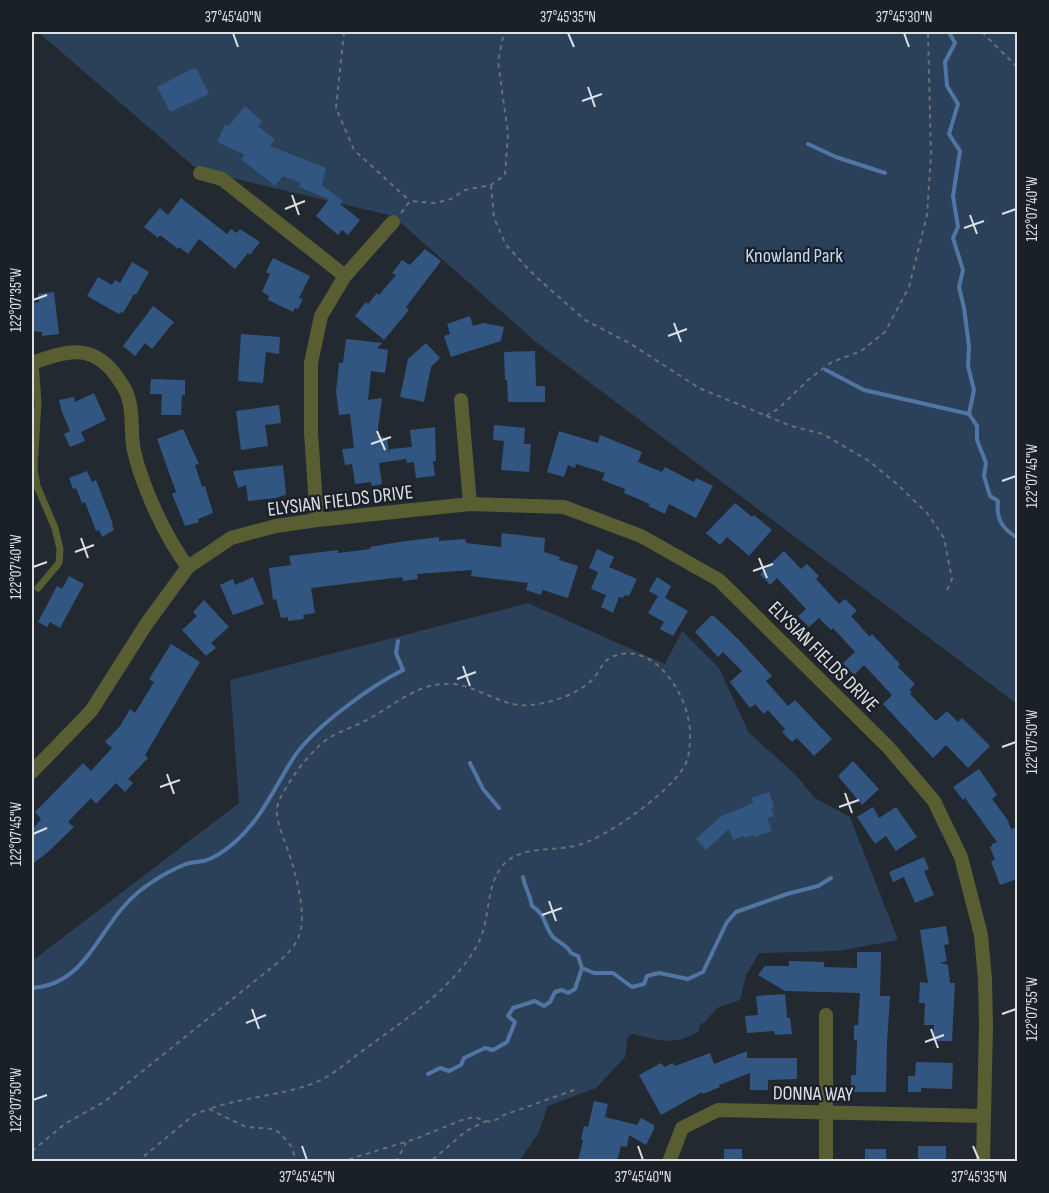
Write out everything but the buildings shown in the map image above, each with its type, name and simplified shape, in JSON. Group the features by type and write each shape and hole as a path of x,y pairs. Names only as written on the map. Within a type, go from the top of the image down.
{"street":[{"path":"200,173 222,179 345,276"},
{"path":"317,520 311,433 311,363 321,316 345,276 393,222"},
{"path":"33,363 73,352 92,353 107,364 120,381 129,397 133,450 143,483 177,552 188,567"},
{"path":"461,400 470,504"},
{"name":"ELYSIAN FIELDS DRIVE","path":"32,772 90,711 147,623 188,567 231,538 276,526 317,520 470,504 564,507 641,536 719,580 888,747 934,801 961,857 981,935 986,1025 983,1161"},
{"path":"826,1015 826,1161"},
{"name":"DONNA WAY","path":"669,1161 682,1128 718,1110 984,1116"}],"lane":[{"path":"33,363 38,402 34,468 37,486 55,528 60,549 59,563 38,588"}],"path":[{"path":"344,32 336,108 354,150 410,201 435,203 451,199 465,190 491,185 505,175 508,134 498,61 504,32"},
{"path":"765,416 778,408 808,380 832,362 861,351 885,332 909,287 927,215 932,156 928,32"},
{"path":"982,32 1017,68"},
{"path":"491,185 494,218 506,245 535,276 585,320 631,345 699,388 791,426 823,434 869,461 898,485 927,513 944,538 952,579 946,592"},
{"path":"393,222 410,201"},
{"path":"32,1151 66,1123 104,1102 264,974 295,944 301,930 301,911 290,857 276,813 281,795 317,747 326,740 371,718 408,693 434,685 461,685 509,704 530,705 559,699 576,692 592,680 606,660 625,654 642,656 657,665 670,677 685,706 690,734 688,757 675,779 633,814 588,842 572,847 523,852 509,859 494,880 483,935 458,972 426,1003 339,1070 306,1086 195,1114 137,1161"},
{"path":"340,1161 407,1141 474,1117 492,1122 504,1115 577,1089"},
{"path":"209,1109 246,1127 273,1129 280,1133 291,1146 297,1161"},
{"path":"430,1161 466,1131 486,1121"},
{"path":"396,1161 407,1141"}],"green space":[{"name":"Knowland Park","path":"38,32 1017,32 1017,704 536,342 393,216 198,170"},
{"path":"528,603 665,664 682,631 719,668 749,733 794,773 815,798 850,817 898,940 838,951 759,953 746,975 740,1000 717,1008 704,1023 700,1024 699,1031 682,1039 666,1041 632,1034 628,1037 625,1057 596,1088 548,1106 538,1134 519,1161 32,1162 32,961 239,803 230,680"}],"waterway":[{"path":"949,32 955,43 945,62 947,86 958,104 949,134 960,151 953,196 958,227 953,238 963,270 959,287 969,346 968,366 974,390 969,414"},
{"path":"808,144 836,157 885,173"},
{"path":"826,370 864,390 969,414"},
{"path":"969,414 977,426 977,440 986,463 984,476 990,496 998,501 1001,523 1018,538"},
{"path":"32,988 49,985 76,969 115,917 146,886 186,864 212,858 235,842 268,802 303,745 360,697 403,670 396,653 398,641"},
{"path":"470,763 483,789 499,808"},
{"path":"428,1074 440,1068 449,1071 461,1065 464,1058 485,1048 493,1050 507,1042 515,1022 508,1016 513,1008 535,1001 544,1006 550,1002 555,992 562,990 568,993 575,989 582,968 578,956 571,953 550,933 543,917 532,906 523,877"},
{"path":"582,968 594,973 613,973 632,987 644,984 647,976 659,973 688,979 703,972 727,922 736,912 818,886 831,878"}]}
